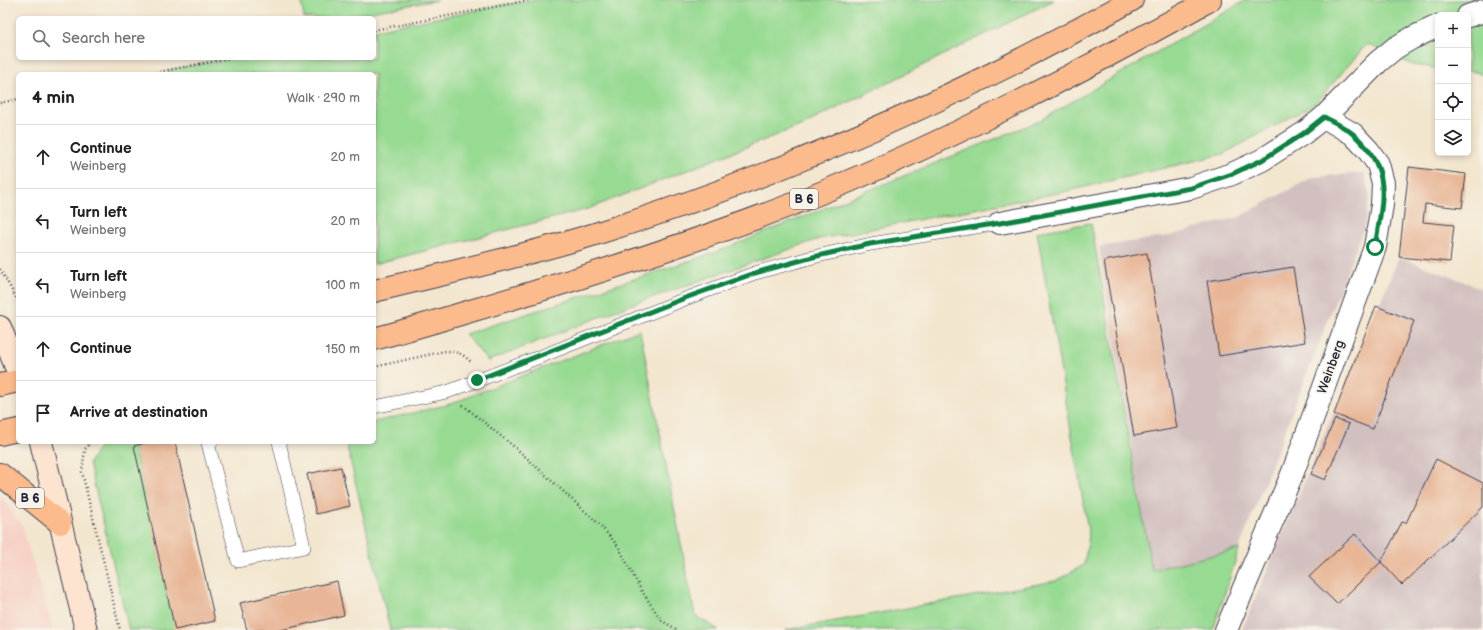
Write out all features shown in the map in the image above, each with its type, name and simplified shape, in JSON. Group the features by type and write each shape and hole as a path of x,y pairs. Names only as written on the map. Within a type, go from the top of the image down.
{"main road":[{"path":"376,291 527,254 592,235 710,194 802,159 922,108 1007,67 1132,0"},
{"name":"B 6","path":"376,338 610,268 732,226 823,192 910,154 1054,85 1210,0"},
{"path":"0,327 16,367"},
{"path":"0,385 16,381"},
{"path":"0,434 16,430"},
{"path":"40,444 86,630"},
{"name":"B 6","path":"0,474 60,523"}],"street":[{"path":"1471,15 1483,11"},
{"path":"1000,223 1191,188 1232,174 1262,160 1284,147 1324,117 1378,62 1395,48 1435,27"},
{"name":"Weinberg","path":"1226,630 1293,472 1375,247 1382,205 1383,183 1378,164 1368,150 1353,134 1324,117"}],"lane":[{"path":"376,407 447,392 685,298 755,273 813,257 870,244 1000,223"},
{"path":"208,444 238,561 304,547 279,444"}],"path":[{"path":"376,30 530,0"},
{"path":"158,72 221,60"},
{"path":"0,102 16,99"},
{"path":"0,269 16,297"},
{"path":"376,367 445,351 456,351 472,362 477,380"},
{"path":"447,392 518,450 600,525 618,546 641,590 662,621 678,630"},
{"path":"89,444 85,449 82,472 120,630"}],"shaded area":[{"path":"1364,173 1370,197 1364,227 1239,549 1152,571 1099,247 1169,236 1239,217 1313,177"},
{"path":"1399,257 1483,289 1483,630 1242,630"},
{"path":"0,494 22,526 53,630 0,630"}],"green space":[{"path":"301,0 438,0 349,16 304,16"},
{"path":"530,0 1054,0 805,124 588,209 376,263 376,72 168,72 168,70 220,60 376,60 376,30"},
{"path":"1246,0 1483,0 1483,75 1471,71 1471,12 1435,12 1435,68 1413,65 1367,44 1315,104 1223,154 1068,191 819,239 630,305 488,361 465,334 714,253 1039,121"},
{"path":"1091,223 1152,570 1239,549 1213,630 786,630 1055,581 1084,565 1089,536 1037,232"},
{"path":"640,330 695,616 719,630 390,630 346,444 376,444 376,422 450,404"},
{"path":"101,444 133,444 177,630 129,630 89,463"}],"building":[{"path":"1409,167 1466,174 1462,208 1425,204 1423,222 1454,225 1450,262 1399,257"},
{"path":"1147,253 1177,428 1134,436 1104,261"},
{"path":"1293,267 1305,342 1219,356 1207,281"},
{"path":"1376,306 1414,321 1373,429 1334,414"},
{"path":"1335,419 1349,424 1325,480 1311,474"},
{"path":"142,444 175,444 215,621 175,630 134,446"},
{"path":"1436,459 1483,483 1483,507 1402,585 1381,562 1402,522 1406,523"},
{"path":"341,467 350,506 316,514 307,474"},
{"path":"1355,534 1381,562 1337,604 1309,577"},
{"path":"337,581 344,615 281,630 247,630 240,603"}],"route":[{"path":"477,380 542,356 685,298 755,273 813,257 870,244 1000,223 1191,188 1232,174 1262,160 1284,147 1324,117 1353,134 1368,150 1378,164 1383,183 1382,205 1375,247"}]}
